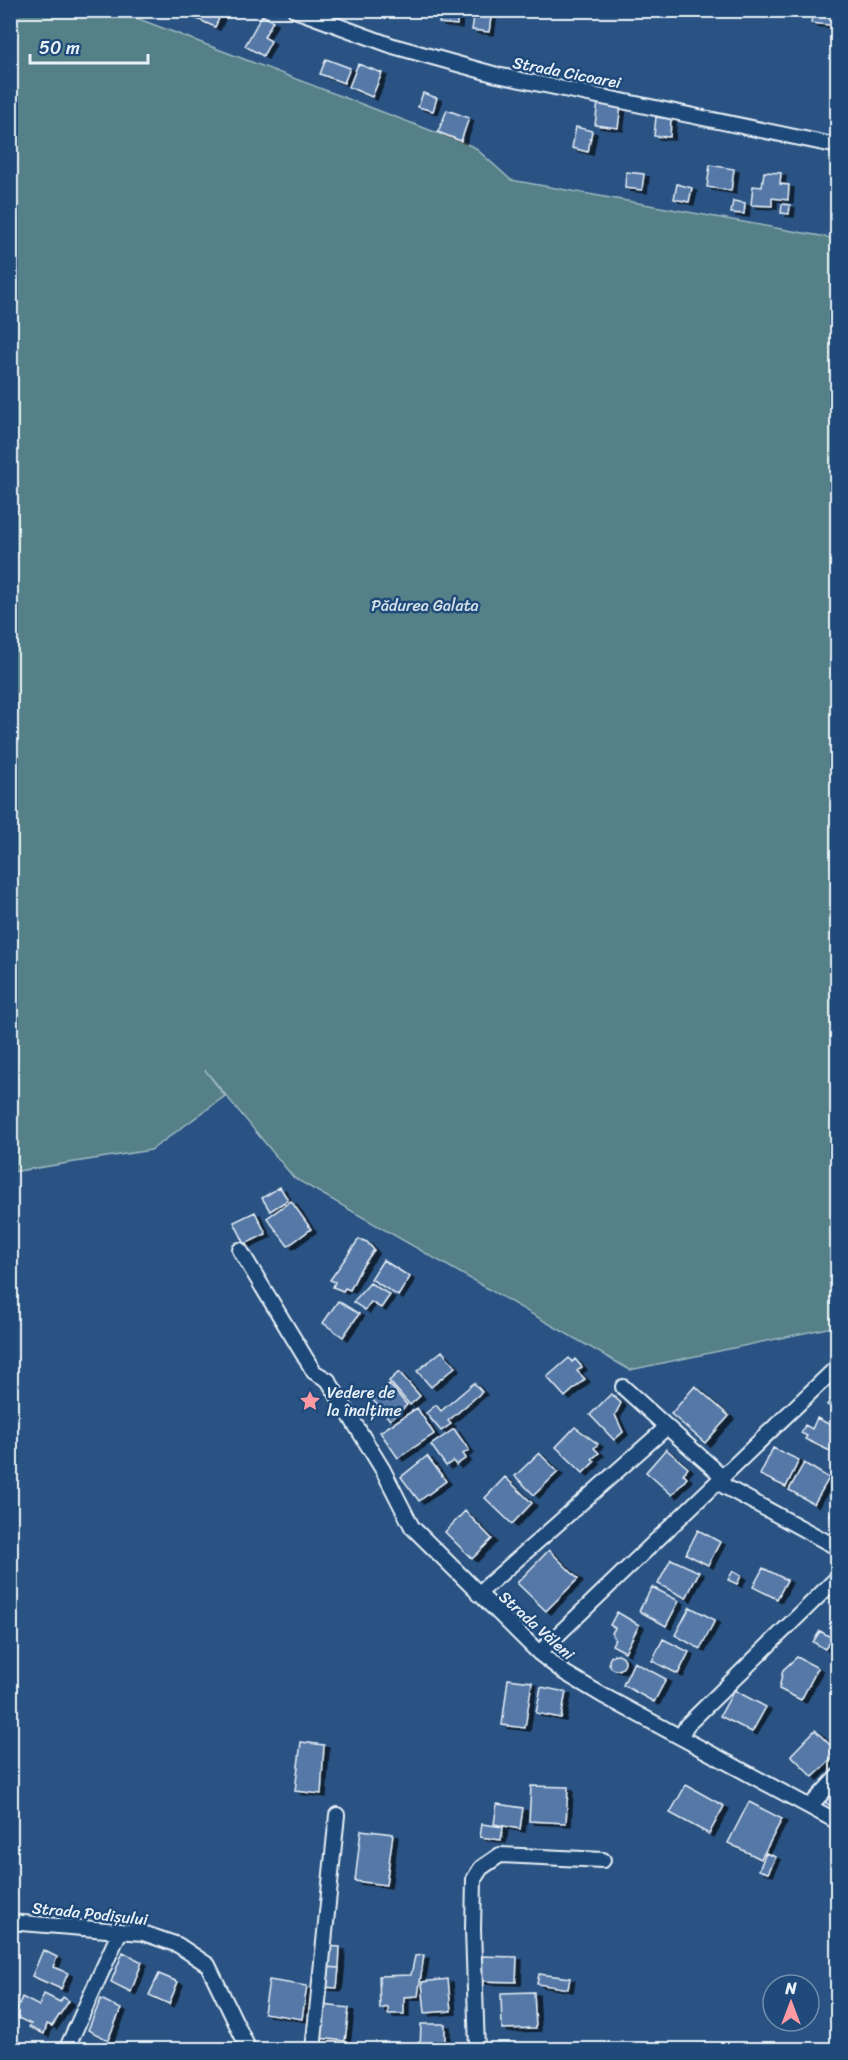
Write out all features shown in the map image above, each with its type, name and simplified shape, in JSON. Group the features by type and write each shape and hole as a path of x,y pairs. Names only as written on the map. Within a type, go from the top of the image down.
{"street":[{"name":"Strada Cicoarei","path":"295,10 393,46 497,75 837,146"},
{"name":"Strada Văleni","path":"240,1250 314,1372 328,1380 383,1470 412,1527 539,1653 565,1674 837,1822"},
{"path":"539,1653 837,1366"},
{"path":"623,1387 721,1474 724,1486 837,1548"},
{"path":"478,1594 667,1427"},
{"path":"681,1736 687,1725 837,1577"},
{"path":"810,1806 837,1776"},
{"path":"312,2049 337,1815"},
{"path":"477,2049 473,1929 474,1879 481,1868 500,1855 603,1860"},
{"name":"Strada Podișului","path":"10,1922 143,1933 178,1945 208,1965 249,2049"},
{"path":"66,2049 120,1930"}],"green space":[{"name":"Pădurea Galata","path":"11,10 118,11 474,147 511,180 837,239 837,1326 630,1370 294,1178 205,1070 225,1096 151,1150 11,1172"}],"building":[{"path":"198,10 223,10 215,27 195,18"},
{"path":"440,10 458,10 457,25 439,23"},
{"path":"475,10 492,10 489,32 472,30"},
{"path":"813,10 838,10 838,26 811,23"},
{"path":"262,15 273,21 264,37 271,41 263,56 245,46"},
{"path":"326,59 350,68 344,83 320,74"},
{"path":"358,64 382,73 372,97 349,87"},
{"path":"423,93 437,98 433,111 418,107"},
{"path":"598,102 621,105 618,128 595,125"},
{"path":"447,110 469,118 461,141 438,132"},
{"path":"656,117 671,119 670,137 654,136"},
{"path":"576,127 592,131 588,152 572,148"},
{"path":"710,165 734,169 731,191 707,187"},
{"path":"626,172 644,174 642,190 625,188"},
{"path":"764,172 781,173 780,184 789,185 788,200 772,198 772,206 751,205 753,186 762,187"},
{"path":"677,184 692,188 689,202 674,199"},
{"path":"733,201 745,203 744,214 731,213"},
{"path":"782,204 790,205 789,214 781,213"},
{"path":"280,1187 288,1200 270,1211 262,1198"},
{"path":"291,1201 311,1229 288,1246 267,1218"},
{"path":"255,1212 266,1234 245,1244 234,1222"},
{"path":"359,1239 367,1242 374,1250 361,1268 350,1290 345,1288 343,1291 333,1287 335,1282 330,1280"},
{"path":"383,1260 410,1277 398,1296 371,1279"},
{"path":"370,1283 390,1295 381,1308 371,1302 365,1310 353,1302"},
{"path":"338,1301 359,1314 343,1337 323,1323"},
{"path":"442,1351 455,1367 431,1387 417,1371"},
{"path":"569,1358 572,1362 575,1359 582,1367 577,1371 585,1379 565,1397 547,1377"},
{"path":"399,1372 420,1396 410,1405 389,1381"},
{"path":"474,1383 482,1392 448,1421 451,1424 441,1431 426,1413 436,1405 441,1411"},
{"path":"389,1384 407,1405 390,1420 372,1399"},
{"path":"695,1386 729,1416 705,1443 671,1414"},
{"path":"838,1387 838,1410 827,1405"},
{"path":"611,1394 621,1403 615,1415 623,1432 614,1440 590,1415"},
{"path":"417,1408 434,1434 398,1458 380,1432"},
{"path":"817,1418 838,1429 838,1447 834,1453 805,1439 807,1436 801,1433 805,1425 812,1429"},
{"path":"575,1427 598,1444 594,1448 599,1453 592,1459 595,1461 583,1473 556,1447"},
{"path":"454,1429 469,1450 463,1454 466,1458 456,1465 453,1461 446,1466 431,1445"},
{"path":"773,1448 799,1460 786,1487 760,1475"},
{"path":"666,1449 688,1468 683,1474 687,1478 672,1495 646,1472"},
{"path":"539,1453 558,1472 534,1495 515,1476"},
{"path":"427,1456 446,1481 419,1501 401,1477"},
{"path":"804,1463 829,1478 814,1504 789,1490"},
{"path":"505,1477 532,1503 512,1524 485,1498"},
{"path":"838,1502 838,1520 830,1515"},
{"path":"465,1511 492,1539 472,1559 445,1532"},
{"path":"698,1530 720,1542 708,1565 686,1554"},
{"path":"549,1550 578,1579 546,1611 517,1583"},
{"path":"671,1559 699,1572 686,1598 658,1584"},
{"path":"763,1568 787,1580 777,1599 753,1587"},
{"path":"733,1571 741,1576 737,1584 728,1580"},
{"path":"652,1587 679,1601 666,1626 639,1611"},
{"path":"690,1607 715,1620 700,1649 675,1635"},
{"path":"617,1612 639,1625 625,1652 612,1645 615,1639 612,1633 615,1628 610,1625"},
{"path":"820,1631 832,1638 825,1649 813,1642"},
{"path":"663,1639 689,1652 678,1674 652,1661"},
{"path":"617,1654 623,1656 625,1662 623,1668 617,1670 611,1668 609,1662 611,1656"},
{"path":"797,1657 818,1668 801,1700 779,1689 783,1670"},
{"path":"634,1662 666,1679 654,1702 623,1685"},
{"path":"508,1679 532,1682 525,1728 502,1725"},
{"path":"541,1687 566,1692 561,1718 536,1713"},
{"path":"734,1690 766,1707 752,1732 720,1716"},
{"path":"815,1730 838,1753 813,1777 791,1755"},
{"path":"301,1742 324,1745 321,1794 295,1791"},
{"path":"686,1785 724,1806 709,1834 670,1813"},
{"path":"531,1786 568,1787 566,1823 529,1821"},
{"path":"834,1789 838,1791 838,1811 825,1802"},
{"path":"749,1802 782,1819 761,1859 728,1843"},
{"path":"497,1804 523,1808 520,1829 494,1824"},
{"path":"482,1824 503,1827 501,1840 480,1837"},
{"path":"361,1830 393,1834 386,1885 355,1881"},
{"path":"766,1853 776,1857 768,1873 759,1870"},
{"path":"326,1946 340,1947 339,1968 325,1967"},
{"path":"43,1950 57,1957 53,1967 68,1973 61,1989 32,1976"},
{"path":"123,1952 142,1962 131,1992 111,1982"},
{"path":"424,1955 418,1996 404,1997 404,2014 388,2014 388,2007 380,2009 379,1976 411,1975 415,1956"},
{"path":"479,1956 517,1957 516,1982 478,1981"},
{"path":"325,1967 339,1968 337,1988 323,1987"},
{"path":"159,1974 178,1982 169,2004 149,1995"},
{"path":"539,1974 570,1978 568,1989 537,1984"},
{"path":"448,1979 451,2011 425,2013 422,1982"},
{"path":"269,1980 307,1986 302,2019 264,2013"},
{"path":"534,1992 536,2028 502,2029 501,1993"},
{"path":"44,1994 60,2002 63,1997 69,2001 52,2026 47,2024 44,2034 29,2027 31,2024 10,2014 11,2007 17,2010 22,1997 39,2006"},
{"path":"101,1999 121,2009 108,2040 88,2030"},
{"path":"322,2005 349,2008 345,2041 319,2038"},
{"path":"421,2024 445,2024 445,2049 420,2049"}],"place":[{"name":"Vedere de la înalțime","path":"310,1401"}]}
